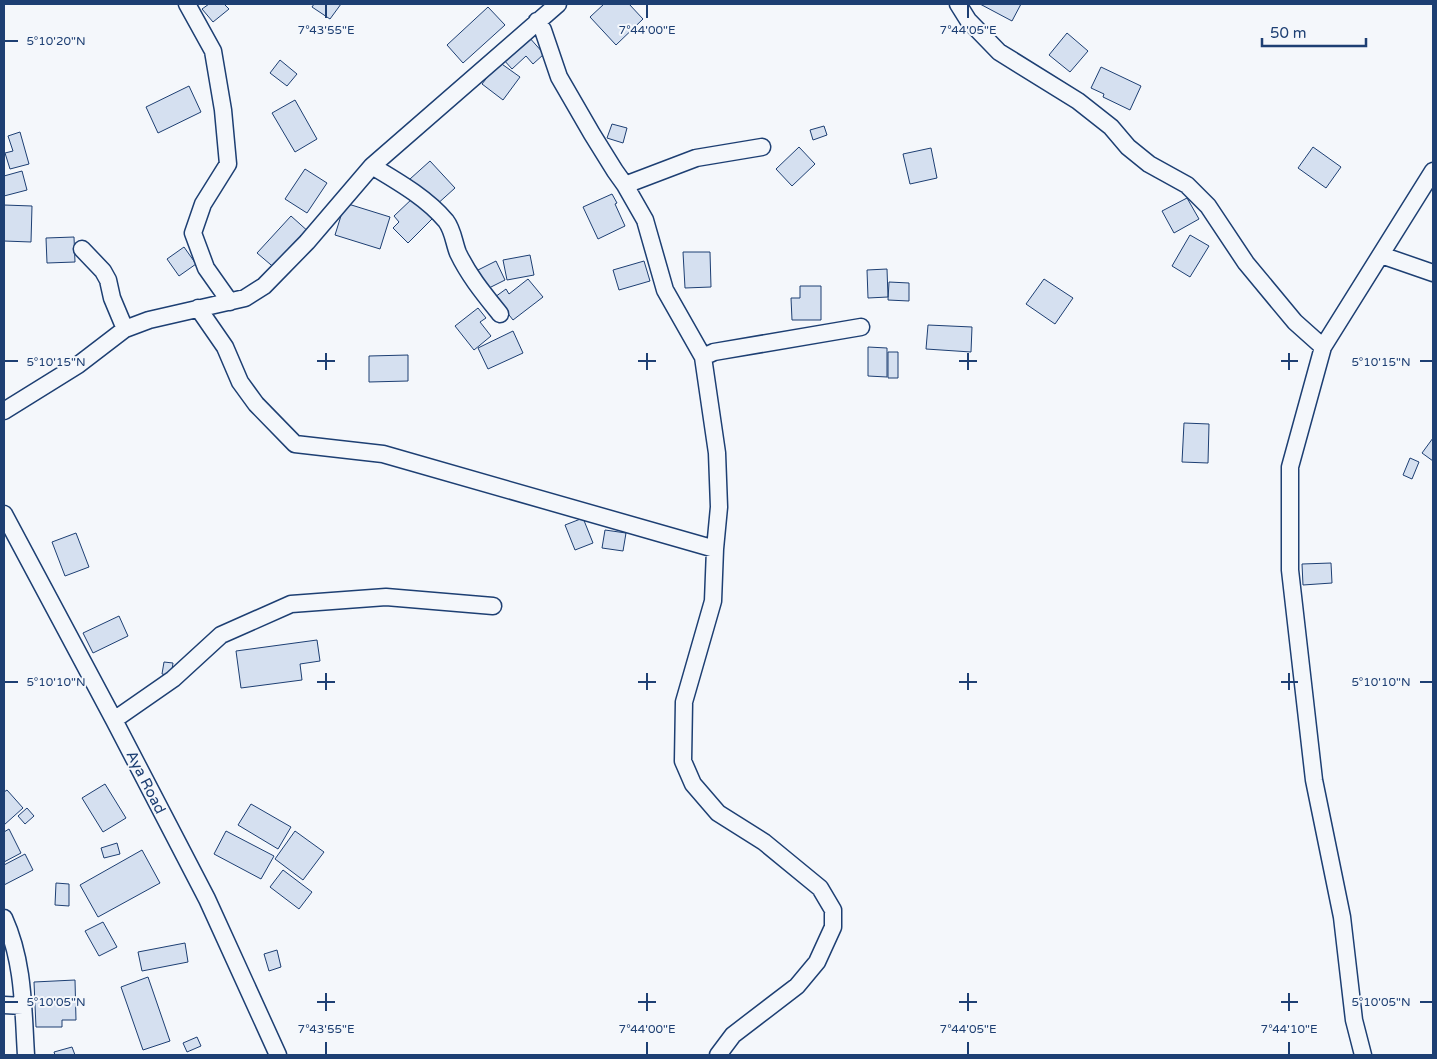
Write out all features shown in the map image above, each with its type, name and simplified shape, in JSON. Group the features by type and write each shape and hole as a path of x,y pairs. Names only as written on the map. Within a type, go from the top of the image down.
{"street":[{"path":"187,4 213,51 223,110 228,164 203,204 193,233 206,268 230,302"},
{"path":"4,411 78,365 125,329 149,320 245,298 264,286 307,242 372,166 558,4"},
{"path":"958,4 968,20 1000,52 1078,101 1111,127 1128,147 1149,164 1188,185 1208,206 1246,263 1296,322 1323,347"},
{"path":"537,21 543,30 560,77 592,134 625,184 645,220 665,290 703,357 717,453 719,507 713,601 684,702 683,761 693,784 718,813 764,842 820,888 833,910 833,927 817,962 797,986 733,1035 718,1055"},
{"path":"625,184 696,158 762,147"},
{"path":"372,166 401,183 435,209 448,223 458,252 474,282 500,314"},
{"path":"1363,1055 1354,1020 1342,917 1314,780 1290,570 1290,467 1323,347 1433,171"},
{"path":"82,249 103,271 108,280 112,298 125,329"},
{"path":"1381,255 1433,273"},
{"path":"198,308 225,347 240,382 256,404 295,444 383,454 715,549"},
{"path":"703,357 714,352 860,327"},
{"name":"Aya Road","path":"4,514 207,899 278,1055"},
{"path":"114,720 173,680 221,635 290,604 386,597 493,606"},
{"path":"4,918 11,933 20,970 26,1055"},
{"path":"4,1006 23,1006"}],"building":[{"path":"209,4 224,4 229,9 213,22 202,9"},
{"path":"314,4 341,4 330,19 312,7"},
{"path":"604,4 629,4 643,19 616,45 590,17"},
{"path":"980,4 1021,4 1012,21"},
{"path":"488,7 505,25 463,63 447,45"},
{"path":"1067,33 1088,51 1070,72 1049,55"},
{"path":"528,36 544,54 533,64 526,56 512,69 503,59"},
{"path":"280,60 297,74 287,86 270,73"},
{"path":"499,62 520,77 503,100 482,84"},
{"path":"1101,67 1141,86 1130,110 1103,97 1104,94 1091,88"},
{"path":"189,86 201,112 158,133 146,107"},
{"path":"295,100 317,139 295,152 272,113"},
{"path":"612,124 627,128 623,143 607,138"},
{"path":"824,126 827,135 813,140 810,130"},
{"path":"20,132 29,164 10,169 5,153 13,151 8,136"},
{"path":"799,147 815,164 792,186 776,169"},
{"path":"1313,147 1341,167 1326,188 1298,168"},
{"path":"931,148 937,178 910,184 903,154"},
{"path":"430,161 455,188 435,206 410,179"},
{"path":"305,169 327,183 307,213 285,199"},
{"path":"22,171 27,190 4,196 4,176"},
{"path":"612,194 625,226 598,239 583,207"},
{"path":"414,197 434,217 408,243 393,228 399,222 394,216"},
{"path":"1187,198 1199,219 1174,233 1162,211"},
{"path":"345,203 390,217 380,249 335,235"},
{"path":"4,205 32,206 31,242 4,241"},
{"path":"291,216 310,233 277,270 257,253"},
{"path":"1190,235 1209,246 1190,277 1172,266"},
{"path":"74,237 75,262 47,263 46,238"},
{"path":"184,247 196,264 179,276 167,259"},
{"path":"683,252 710,252 711,287 685,288"},
{"path":"530,255 534,275 507,280 503,260"},
{"path":"496,261 505,280 485,290 476,271"},
{"path":"644,261 650,281 619,290 613,270"},
{"path":"887,269 888,297 868,298 867,270"},
{"path":"528,279 543,297 513,320 495,297 506,289 509,294"},
{"path":"1044,279 1073,298 1055,324 1026,304"},
{"path":"889,282 909,283 909,301 888,300"},
{"path":"800,286 821,286 821,320 792,320 791,298 800,298"},
{"path":"478,308 486,318 480,322 491,336 474,350 455,326"},
{"path":"928,325 972,327 971,352 926,349"},
{"path":"513,331 523,353 488,369 478,348"},
{"path":"868,347 887,348 887,377 868,376"},
{"path":"888,352 898,352 898,378 888,378"},
{"path":"408,355 408,381 369,382 369,356"},
{"path":"1184,423 1209,424 1208,463 1182,462"},
{"path":"1433,438 1433,461 1422,453"},
{"path":"1410,458 1419,462 1412,479 1403,475"},
{"path":"583,518 593,543 575,550 565,525"},
{"path":"605,530 626,533 623,551 602,548"},
{"path":"76,533 89,567 65,576 52,542"},
{"path":"1331,563 1332,583 1303,585 1302,564"},
{"path":"119,616 128,636 93,653 83,633"},
{"path":"317,640 320,661 300,664 302,680 241,688 236,651"},
{"path":"164,662 173,663 171,676 162,674"},
{"path":"105,784 126,818 103,832 82,798"},
{"path":"7,790 23,808 4,825 4,792"},
{"path":"251,804 291,827 278,849 238,825"},
{"path":"27,808 34,816 25,824 18,816"},
{"path":"9,829 21,853 4,862 4,832"},
{"path":"226,831 274,856 261,879 214,854"},
{"path":"295,831 324,852 303,880 275,859"},
{"path":"117,843 120,854 104,858 101,848"},
{"path":"142,850 160,883 98,917 80,885"},
{"path":"25,854 33,870 4,885 4,865"},
{"path":"283,870 312,892 299,909 270,887"},
{"path":"56,883 69,884 69,906 55,905"},
{"path":"103,922 117,947 99,956 85,931"},
{"path":"185,943 188,962 142,971 138,952"},
{"path":"277,950 281,967 269,971 264,954"},
{"path":"148,977 170,1041 143,1050 121,987"},
{"path":"75,980 76,1020 62,1020 62,1027 36,1027 34,982"},
{"path":"197,1037 201,1046 187,1052 183,1043"},
{"path":"72,1047 75,1055 55,1055 54,1052"}]}
